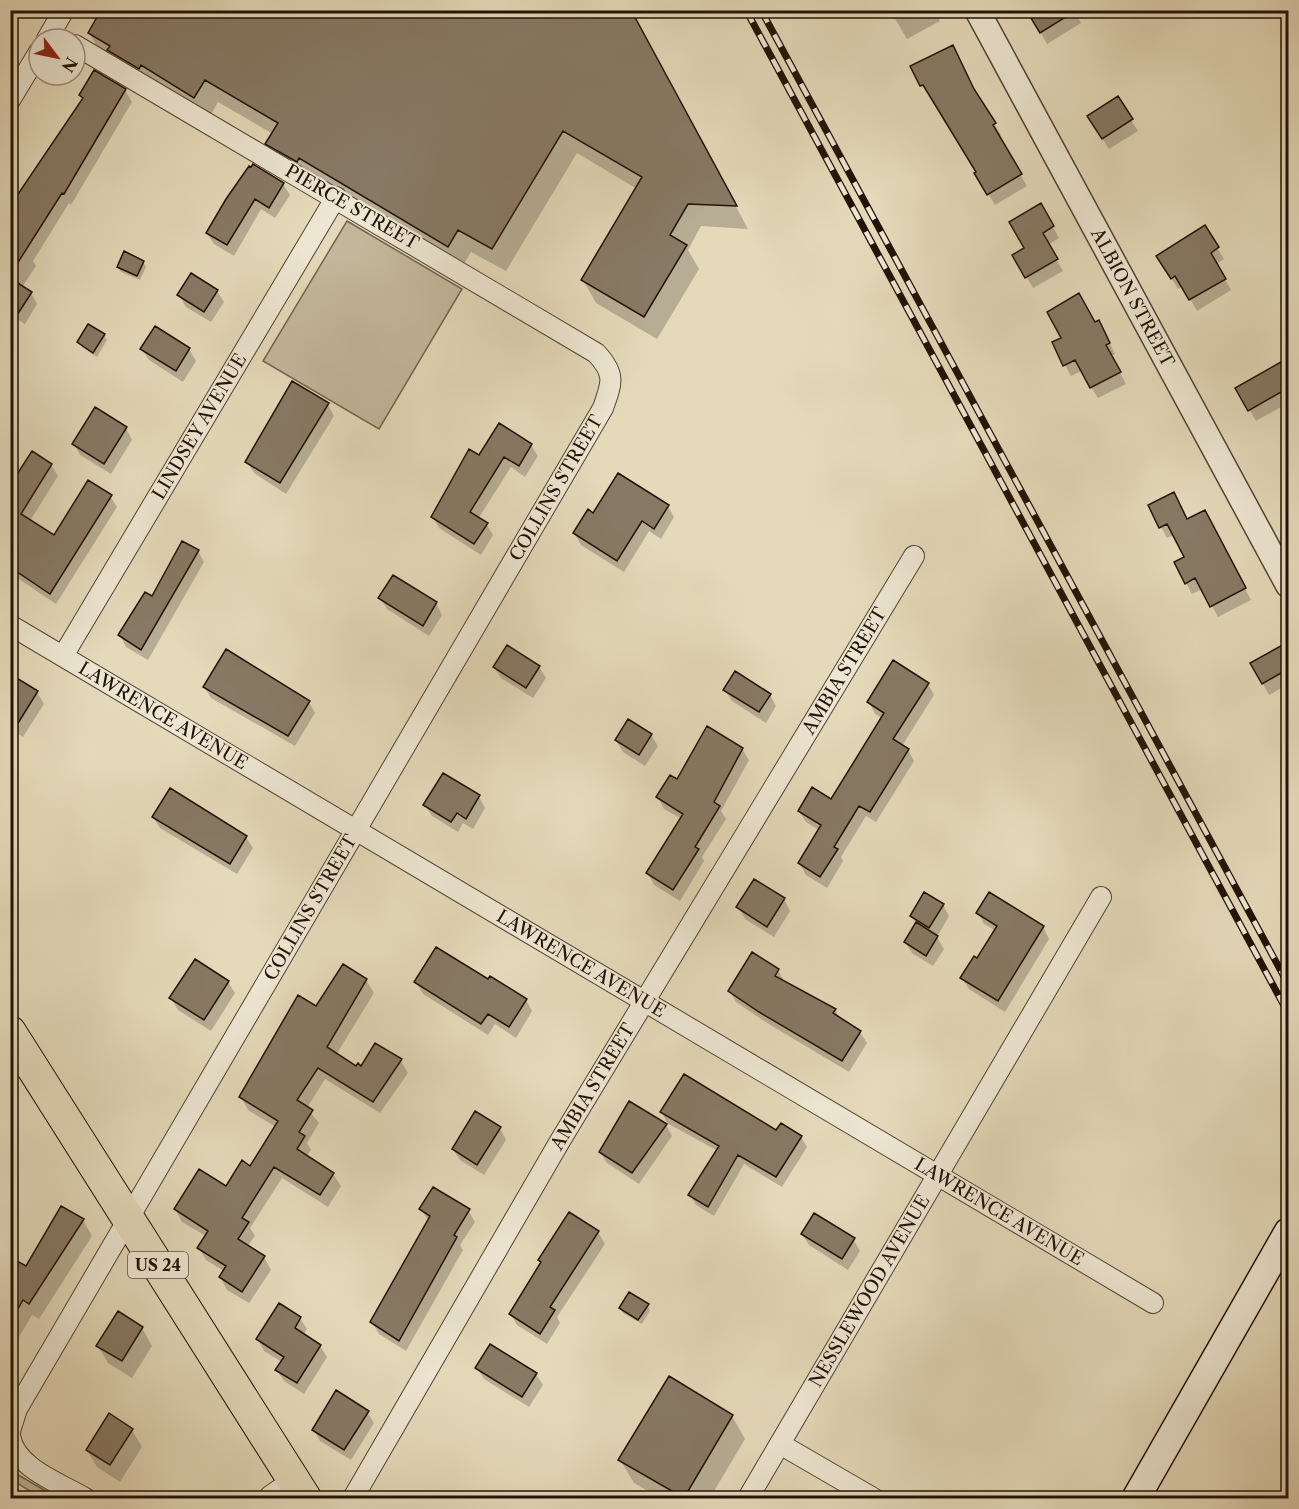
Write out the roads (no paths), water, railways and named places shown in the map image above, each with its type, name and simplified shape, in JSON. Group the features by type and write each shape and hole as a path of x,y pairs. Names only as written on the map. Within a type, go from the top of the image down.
{"main road":[{"name":"US 24","path":"10,1032 128,1218 289,1491"},
{"path":"1136,1498 1288,1232"}],"street":[{"path":"57,27 64,10"},
{"name":"ALBION STREET","path":"977,10 1288,585"},
{"name":"PIERCE STREET","path":"87,52 336,197 596,354 609,367 611,384"},
{"path":"10,100 27,72"},
{"name":"LINDSEY AVENUE","path":"63,656 336,197"},
{"name":"COLLINS STREET","path":"10,1431 17,1409 354,829 603,408 611,384"},
{"name":"AMBIA STREET","path":"353,1498 644,1001 914,556"},
{"name":"LAWRENCE AVENUE","path":"10,625 1153,1303"},
{"name":"NESSLEWOOD AVENUE","path":"748,1498 1101,897"},
{"path":"780,1443 873,1498"},
{"path":"13,1445 85,1498"}],"railway":[{"path":"746,10 1288,1013"},
{"path":"761,10 1288,984"}]}
